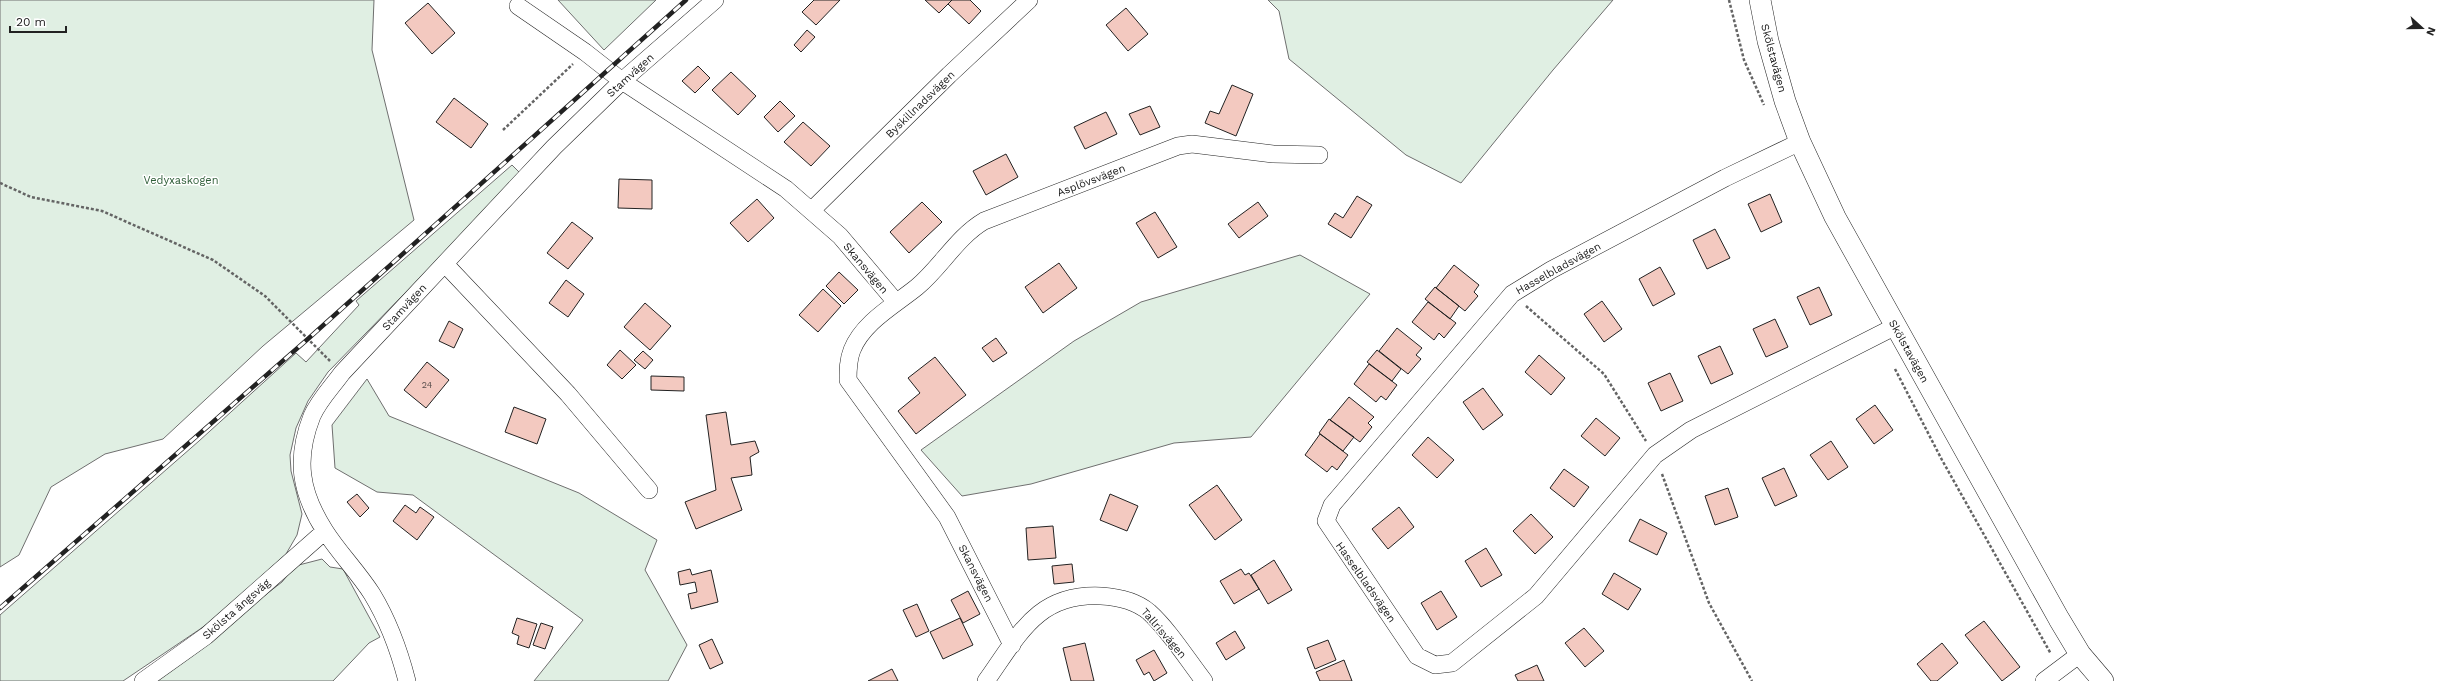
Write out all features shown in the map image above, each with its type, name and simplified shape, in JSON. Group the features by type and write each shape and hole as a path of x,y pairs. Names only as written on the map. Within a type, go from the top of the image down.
{"street":[{"name":"Stamvägen","path":"408,681 398,646 386,620 371,594 325,531 307,500 301,467 304,443 312,416 342,373 554,146 622,81 715,0"},
{"name":"Byskillnadsvägen","path":"812,210 943,80 1030,0"},
{"name":"Skölstavägen","path":"1760,0 1768,41 1800,142 1835,217 2080,654 2103,681"},
{"name":"Skansvägen","path":"518,6 585,52 622,81 786,189 812,210 840,236 895,301 860,338 852,350 848,368 848,380 947,517 1012,645"},
{"name":"Hasselbladsvägen","path":"1800,142 1725,178 1551,270 1512,294 1332,505 1326,521 1417,656 1435,665 1452,663 1536,596 1655,455 1691,430 1896,326"},
{"name":"Asplövsvägen","path":"895,301 917,287 971,229 984,221 1178,146 1192,144 1272,154 1319,155"},
{"path":"445,264 568,394 649,490"},
{"name":"Skölsta ängsväg","path":"143,681 206,636 325,531"},
{"name":"Tallrisvägen","path":"986,681 1030,621 1044,608 1060,600 1084,595 1108,597 1136,603 1149,613 1204,681"},
{"path":"2044,681 2080,654"}],"path":[{"path":"503,130 585,52"},
{"path":"0,183 31,197 102,211 213,260 265,296 315,344 342,373"},
{"path":"1512,294 1604,374 1655,455 1709,603 1752,681"}],"green space":[{"name":"Vedyxaskogen","path":"0,0 374,0 372,50 414,220 263,346 163,439 105,454 51,487 19,555 0,567"},
{"path":"558,0 656,0 604,50"},
{"path":"1268,0 1613,0 1553,70 1461,183 1406,155 1289,59 1279,11"},
{"path":"512,165 521,174 328,372 308,401 296,428 290,455 291,471 302,514 297,535 286,554 212,621 123,681 0,681 0,615 199,441 296,353 306,362 359,305 356,301"},
{"path":"1300,255 1370,294 1251,437 1174,443 1031,484 962,496 921,450 1074,341 1141,302"},
{"path":"367,379 389,416 579,493 657,540 645,570 687,645 668,681 534,681 583,620 413,495 377,492 335,468 332,425"},
{"path":"322,559 330,567 343,569 380,637 369,643 333,681 154,681 282,582 295,566"}],"building":[{"path":"814,0 840,0 816,25 802,12"},
{"path":"925,0 952,0 939,13"},
{"path":"952,0 970,0 981,11 969,24 948,4"},
{"path":"428,3 455,33 432,54 405,23"},
{"path":"1126,8 1148,34 1128,51 1106,25"},
{"path":"807,30 815,37 801,52 794,45"},
{"path":"698,66 710,78 695,93 682,81"},
{"path":"731,72 756,96 738,115 712,90"},
{"path":"1232,85 1253,94 1236,136 1205,123 1210,111 1219,114"},
{"path":"454,98 488,124 471,148 436,122"},
{"path":"780,101 795,116 778,132 764,117"},
{"path":"1150,106 1160,127 1140,135 1129,114"},
{"path":"1106,112 1117,134 1085,149 1074,127"},
{"path":"803,122 830,146 811,166 784,142"},
{"path":"1006,154 1018,177 986,195 973,171"},
{"path":"619,179 652,180 652,209 618,208"},
{"path":"1770,194 1782,222 1761,232 1748,204"},
{"path":"1357,196 1372,205 1351,238 1328,224 1335,213 1343,218"},
{"path":"757,199 774,218 748,242 730,223"},
{"path":"922,202 942,222 909,253 890,232"},
{"path":"1258,202 1268,216 1239,238 1228,224"},
{"path":"1155,212 1177,247 1158,258 1136,223"},
{"path":"572,222 593,238 568,269 547,253"},
{"path":"1715,229 1730,258 1707,269 1693,240"},
{"path":"1059,263 1077,288 1043,313 1025,287"},
{"path":"1454,265 1479,285 1474,292 1478,296 1465,311 1436,288"},
{"path":"1660,267 1675,294 1653,306 1639,279"},
{"path":"839,272 858,290 844,304 826,286"},
{"path":"566,280 584,294 568,317 549,303"},
{"path":"1435,287 1459,306 1450,319 1425,299"},
{"path":"1819,287 1832,315 1810,325 1797,297"},
{"path":"823,289 841,306 818,332 799,315"},
{"path":"1602,301 1622,329 1604,342 1584,314"},
{"path":"1428,302 1456,323 1444,338 1439,333 1434,340 1412,322"},
{"path":"645,303 671,326 650,350 624,327"},
{"path":"1775,319 1788,347 1766,357 1753,329"},
{"path":"449,321 463,329 454,348 439,341"},
{"path":"1397,328 1422,348 1416,355 1421,359 1408,374 1379,351"},
{"path":"996,338 1007,353 993,362 982,348"},
{"path":"1720,346 1733,374 1711,384 1698,356"},
{"path":"620,350 636,365 622,379 607,365"},
{"path":"1377,350 1401,369 1392,381 1367,362"},
{"path":"643,351 653,360 645,369 634,360"},
{"path":"1539,355 1565,378 1551,395 1525,372"},
{"path":"935,357 966,395 916,434 898,411 920,393 908,378"},
{"path":"427,362 449,380 426,408 404,390"},
{"path":"1369,364 1397,385 1386,400 1381,396 1376,402 1354,384"},
{"path":"1670,373 1683,401 1661,411 1648,383"},
{"path":"651,376 684,377 684,391 651,390"},
{"path":"1483,388 1503,415 1483,430 1463,402"},
{"path":"1349,397 1374,417 1368,423 1372,427 1360,442 1330,420"},
{"path":"1875,405 1893,430 1874,444 1856,419"},
{"path":"514,407 546,419 537,444 505,432"},
{"path":"726,412 731,445 755,441 759,452 750,457 752,475 731,478 742,510 696,529 685,502 716,490 706,415"},
{"path":"1596,418 1620,438 1605,456 1581,436"},
{"path":"1329,419 1354,437 1343,451 1319,433"},
{"path":"1320,434 1348,455 1337,470 1332,466 1327,472 1305,455"},
{"path":"1428,437 1454,460 1437,478 1412,455"},
{"path":"1831,441 1848,467 1828,480 1810,455"},
{"path":"1784,468 1797,496 1775,506 1762,478"},
{"path":"1564,469 1589,487 1574,507 1550,488"},
{"path":"1217,485 1242,520 1215,540 1189,505"},
{"path":"1728,488 1738,517 1715,525 1705,496"},
{"path":"357,494 369,508 360,517 347,502"},
{"path":"1110,494 1138,506 1127,531 1100,520"},
{"path":"405,505 416,513 420,507 434,517 417,540 393,521"},
{"path":"1399,507 1414,527 1388,549 1372,529"},
{"path":"1531,514 1553,537 1535,554 1513,531"},
{"path":"1640,519 1667,533 1657,555 1629,541"},
{"path":"1053,526 1056,558 1028,560 1026,528"},
{"path":"1486,548 1502,575 1481,587 1465,561"},
{"path":"1274,560 1292,590 1268,604 1251,575"},
{"path":"1072,564 1074,582 1054,584 1052,566"},
{"path":"690,569 692,575 711,570 718,602 691,609 688,594 697,592 695,582 680,585 678,572"},
{"path":"1241,569 1245,575 1249,573 1259,589 1234,604 1220,581"},
{"path":"1614,573 1641,589 1628,610 1602,594"},
{"path":"968,591 980,614 963,623 951,600"},
{"path":"1441,591 1457,617 1437,630 1421,603"},
{"path":"917,604 929,631 916,637 903,610"},
{"path":"517,618 537,624 529,648 517,644 519,636 512,633"},
{"path":"960,618 973,645 943,659 930,632"},
{"path":"1984,621 2020,667 2002,681 1965,635"},
{"path":"541,623 553,627 545,649 533,645"},
{"path":"1584,628 1604,651 1585,667 1565,643"},
{"path":"1235,631 1245,648 1226,660 1216,643"},
{"path":"712,639 723,663 710,669 699,645"},
{"path":"1328,640 1336,660 1315,669 1307,648"},
{"path":"1085,643 1094,681 1071,681 1063,648"},
{"path":"1942,643 1958,663 1937,681 1931,681 1917,664"},
{"path":"1154,650 1167,673 1154,681 1149,672 1144,675 1136,660"},
{"path":"1344,660 1352,681 1320,681 1316,672"},
{"path":"1537,665 1544,681 1518,681 1515,675"},
{"path":"892,669 898,681 868,681"}],"railway":[{"path":"0,608 309,338 686,0"}]}
